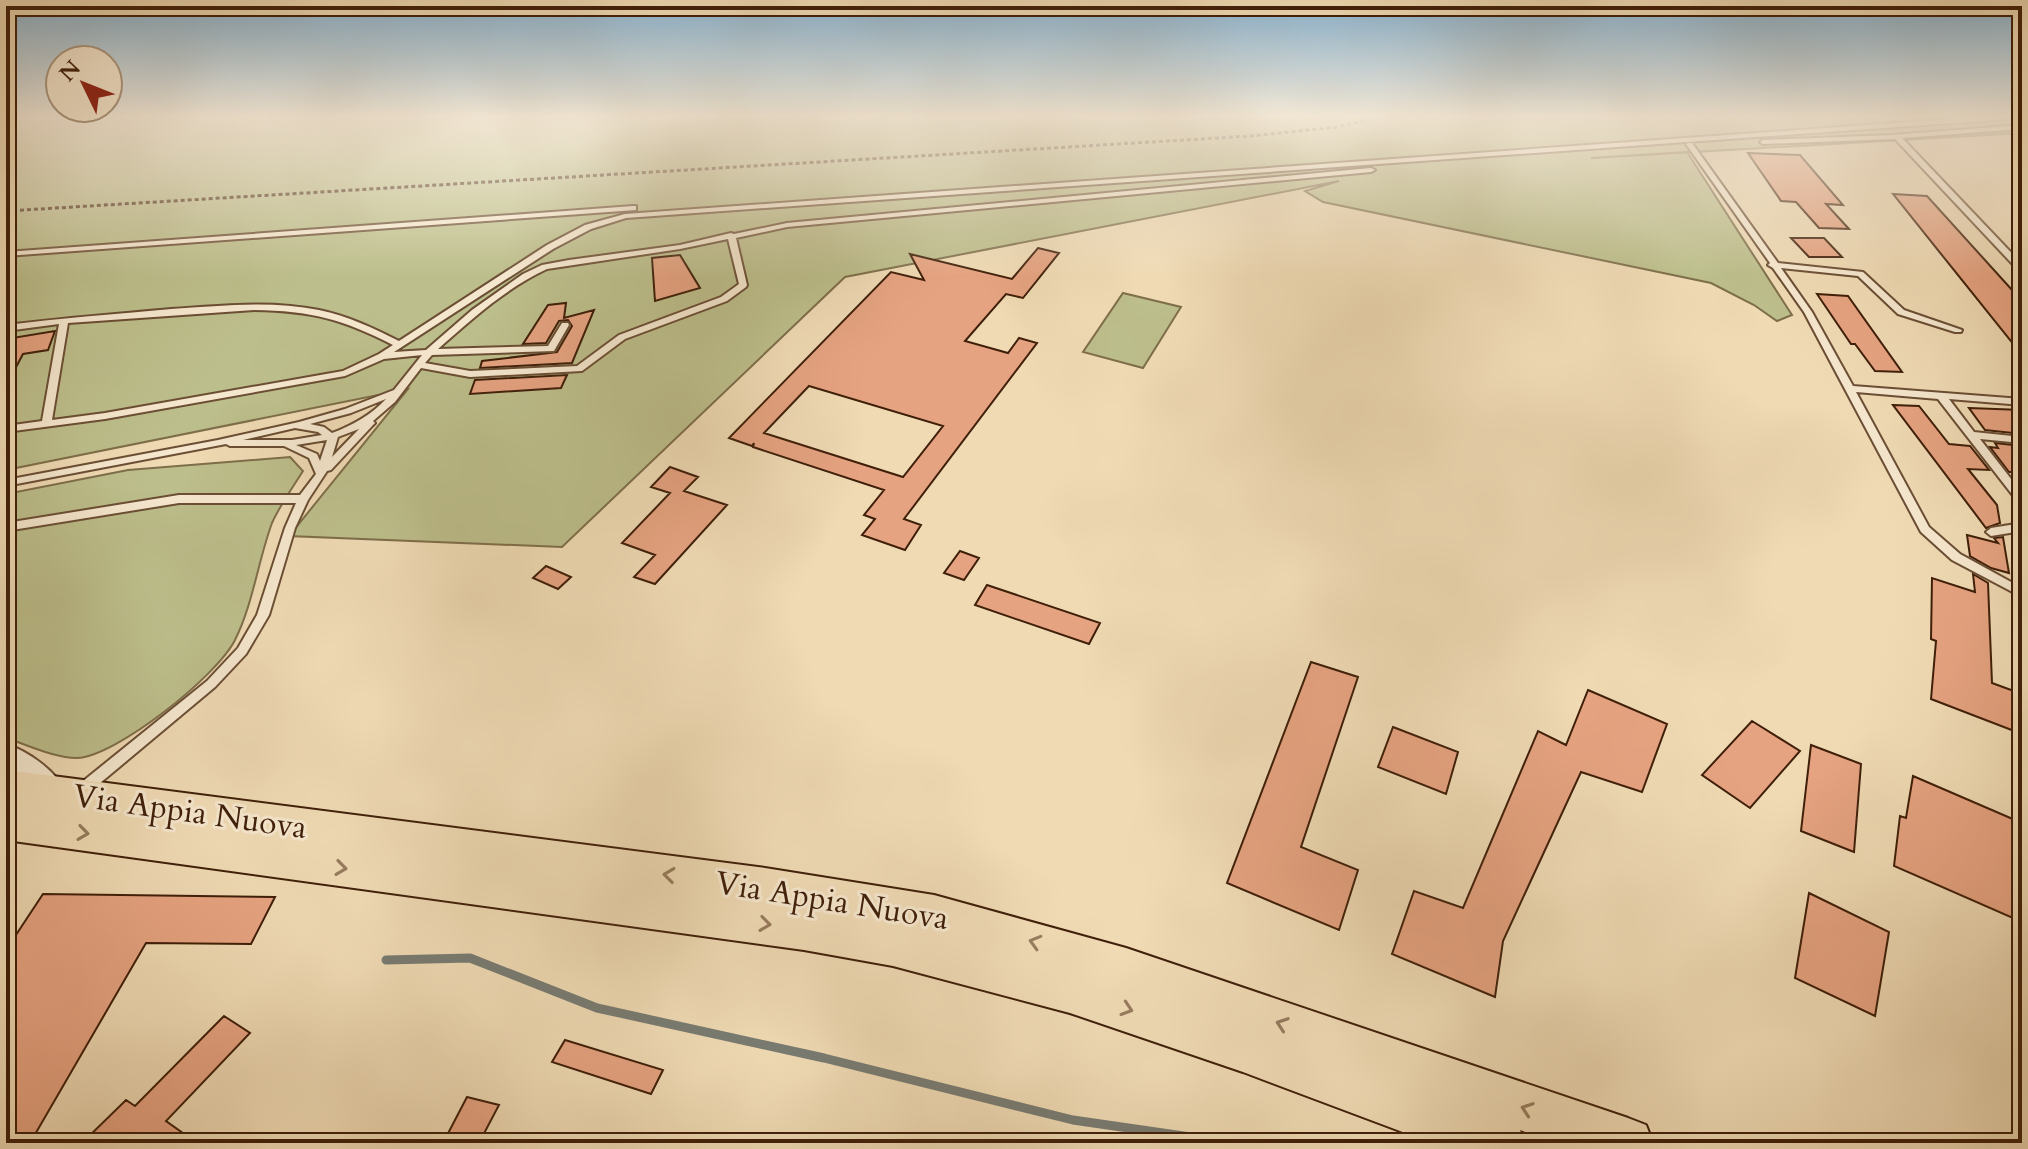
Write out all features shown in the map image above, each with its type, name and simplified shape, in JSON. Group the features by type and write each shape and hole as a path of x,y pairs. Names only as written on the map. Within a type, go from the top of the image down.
{"main road":[{"name":"Via Appia Nuova","path":"6,787 765,888 945,919 1126,970 1628,1143"},
{"name":"Via Appia Nuova","path":"6,822 819,931 923,951 995,969 1133,1011 1500,1143"}],"street":[{"path":"6,755 63,794"}],"lane":[{"path":"6,254 1188,170"},
{"path":"6,429 94,418 328,377 382,356 550,247 588,227 625,216 1273,170"},
{"path":"63,794 211,684 242,651 263,615 290,528 303,499 321,475 399,391 429,352 475,312 526,276 545,267 680,247 787,225 1396,170"},
{"path":"1707,170 1808,312 1925,529 1964,562 2022,593"},
{"path":"1928,170 2022,269"},
{"path":"418,365 470,374 579,369 622,337 724,299 741,289 743,285 731,235"},
{"path":"1772,265 1860,274 1901,312 1958,330"},
{"path":"6,328 64,320 234,308 285,308 326,314 360,324 398,344"},
{"path":"47,422 64,320"},
{"path":"382,356 551,349 565,325"},
{"path":"1850,389 2022,402"},
{"path":"6,483 218,443 295,425 348,411 399,391"},
{"path":"1941,396 2022,500"},
{"path":"286,446 332,436 383,408"},
{"path":"295,425 321,429 332,436"},
{"path":"1971,435 2022,440"},
{"path":"321,475 333,444 332,436"},
{"path":"218,443 286,446 307,451 313,456 321,475"},
{"path":"2009,484 2022,484"},
{"path":"6,527 179,499 303,499"},
{"path":"1991,532 2022,527"}],"path":[{"path":"6,211 692,170"}],"green space":[{"path":"6,170 1698,170 1792,315 1777,321 1711,283 1323,202 1305,191 1339,181 845,277 562,547 289,536 408,389 6,470"},
{"path":"1123,293 1181,307 1143,368 1083,352"},
{"path":"290,457 303,471 272,523 235,640 225,655 188,693 140,729 95,754 77,758 59,756 6,738 6,494 128,470"}],"building":[{"path":"1759,170 1813,170 1843,205 1826,204 1849,229 1819,228 1796,202 1781,201"},
{"path":"1893,194 1927,196 2022,301 2022,355"},
{"path":"1791,238 1824,238 1842,257 1809,257"},
{"path":"1038,248 1059,253 1023,298 1006,294 965,341 1008,353 1019,338 1037,343 904,519 921,525 905,550 862,535 875,519 864,515 884,490 753,447 754,443 752,446 729,438 891,272 924,280 910,254 1012,279","holes":["809,386 943,426 903,477 764,433"]},
{"path":"680,255 700,288 655,301 652,258"},
{"path":"1817,294 1848,296 1902,372 1875,371 1855,344 1851,344"},
{"path":"566,303 564,318 594,310 572,363 480,368 482,361 557,352 572,326 568,320 559,321 546,343 523,344 548,305"},
{"path":"55,331 48,350 23,354 6,386 6,339"},
{"path":"567,375 561,388 470,394 475,380"},
{"path":"1893,405 1919,406 1949,444 1970,446 1989,470 1968,469 1997,505 2000,523 1986,528"},
{"path":"1969,408 2022,410 2022,434 1985,430"},
{"path":"1995,443 2022,446 2022,479 2017,472 2009,472 1990,447 1998,448"},
{"path":"670,467 698,477 684,491 727,505 655,584 634,577 655,555 622,543 670,493 651,487"},
{"path":"1967,535 1998,543 1994,538 2003,537 2009,573 1991,568 1970,556"},
{"path":"960,551 979,558 964,580 944,573"},
{"path":"546,566 571,577 558,589 533,578"},
{"path":"1973,574 1988,583 1992,683 2022,694 2022,734 1931,699 1936,641 1931,639 1932,578 1975,592"},
{"path":"987,585 1100,623 1089,644 975,605"},
{"path":"1311,662 1358,677 1301,847 1358,870 1339,930 1227,883"},
{"path":"1588,690 1667,724 1642,792 1581,772 1503,941 1495,997 1392,954 1414,891 1463,908 1538,731 1566,745"},
{"path":"1752,721 1800,751 1750,808 1702,775"},
{"path":"1393,727 1458,752 1446,794 1378,767"},
{"path":"1811,745 1861,764 1854,852 1801,831"},
{"path":"1913,776 2022,823 2022,922 1894,866 1900,816 1906,818"},
{"path":"1809,893 1889,932 1875,1016 1795,978"},
{"path":"43,894 275,897 251,944 146,943 30,1143 6,1143 6,950"},
{"path":"224,1016 250,1033 166,1121 197,1143 82,1143 126,1100 135,1106"},
{"path":"565,1040 663,1070 651,1094 552,1062"},
{"path":"467,1097 499,1105 479,1143 443,1143"}],"waterway":[{"path":"386,960 470,958 597,1008 824,1058 1073,1120 1232,1143"}]}
